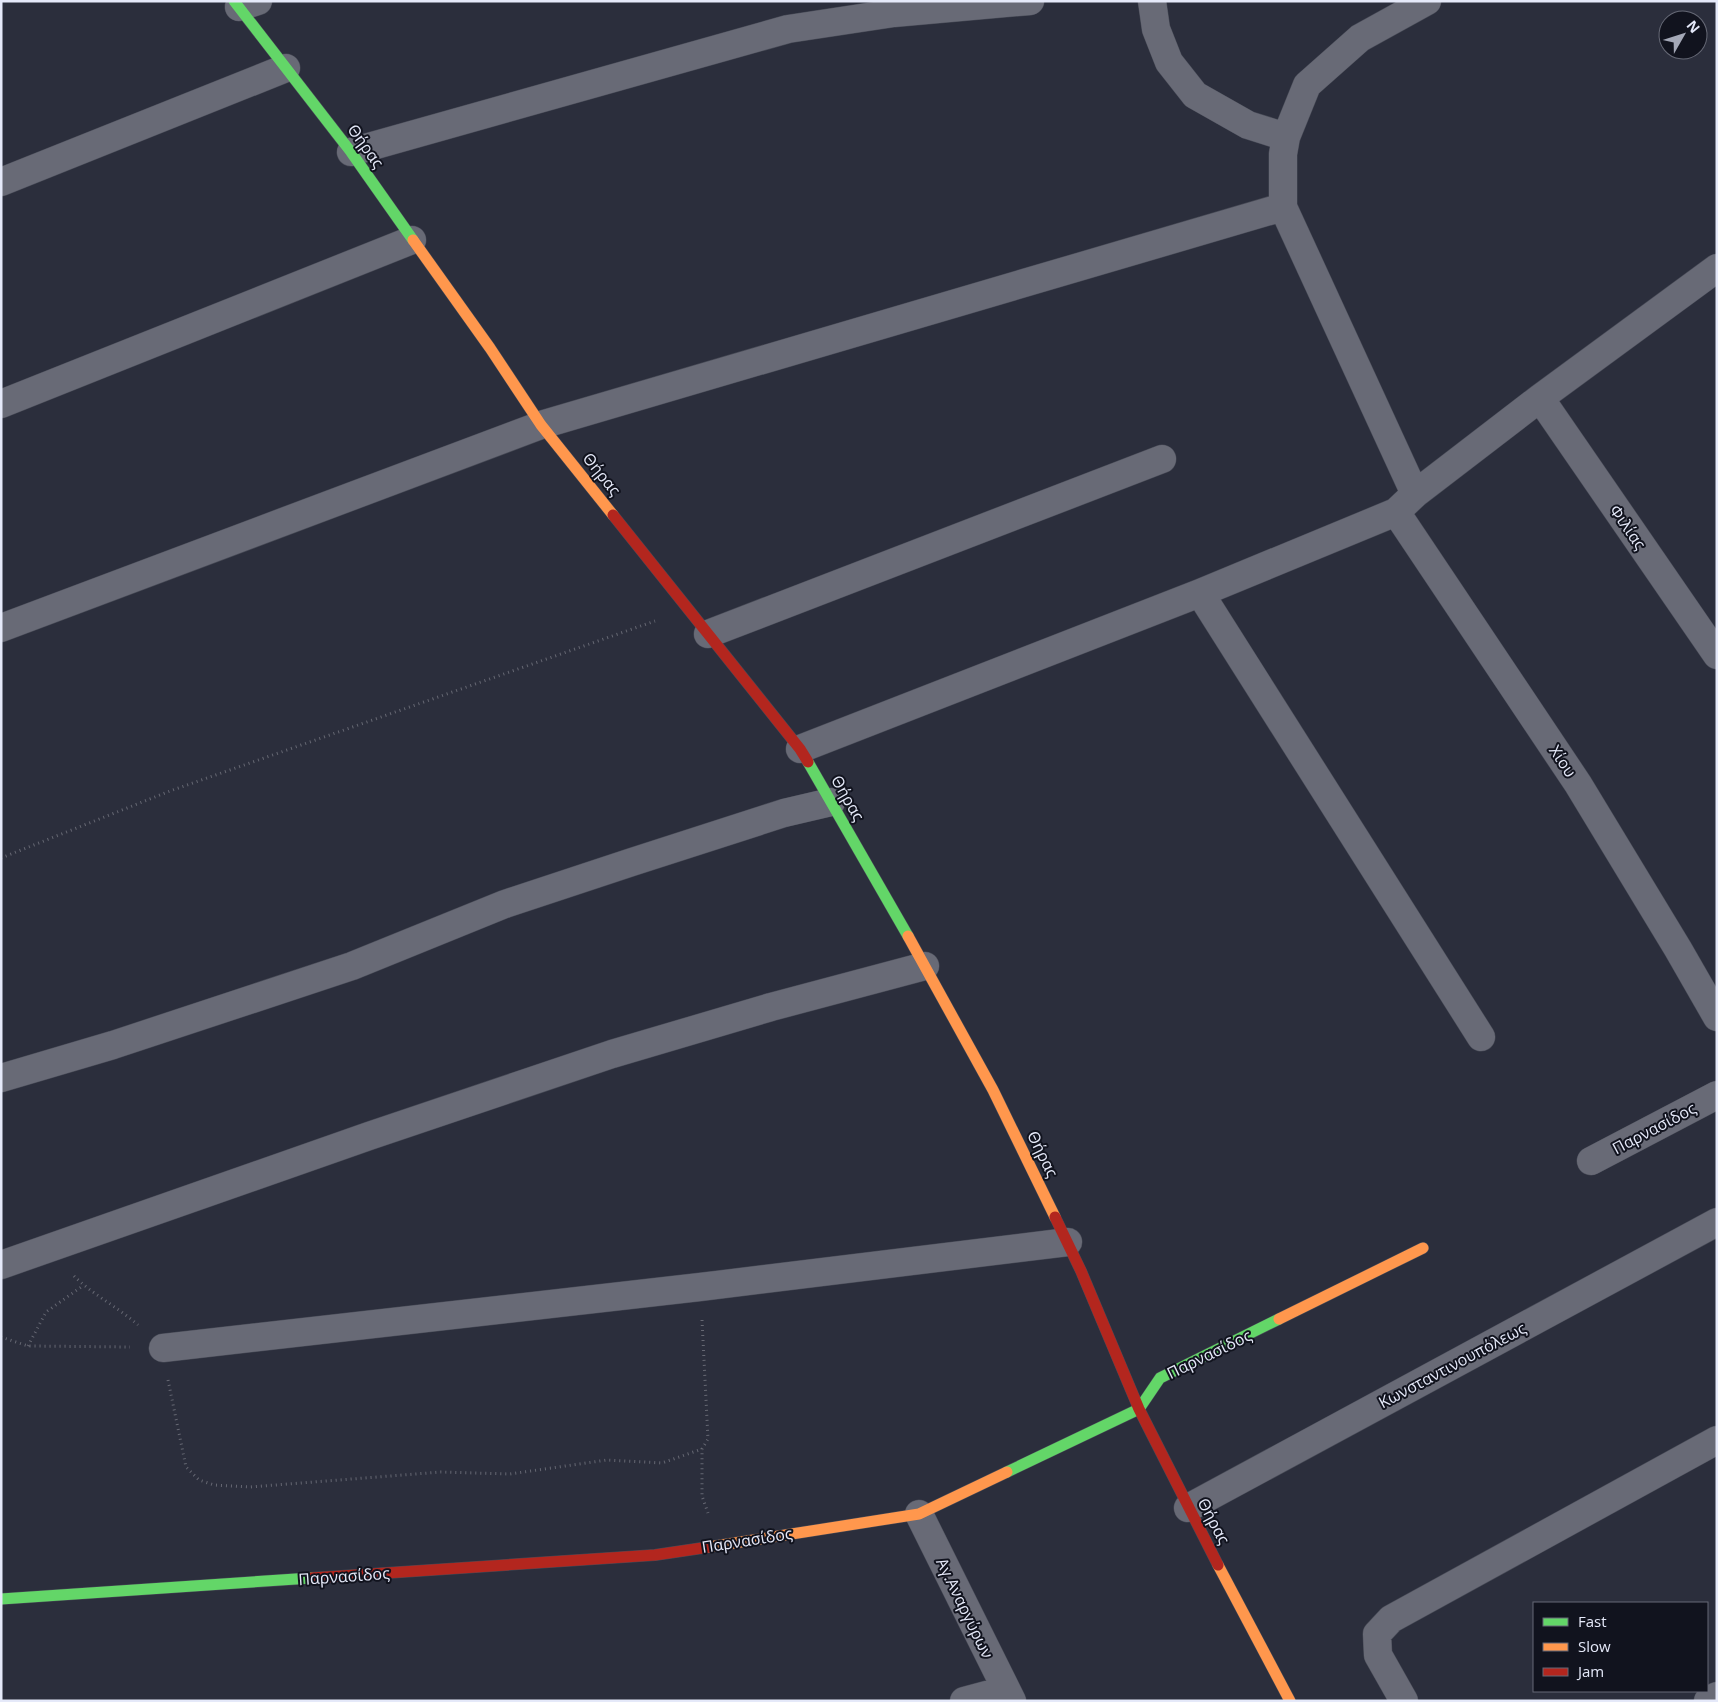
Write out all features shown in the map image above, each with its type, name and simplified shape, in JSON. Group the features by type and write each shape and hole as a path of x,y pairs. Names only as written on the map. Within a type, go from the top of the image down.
{"street":[{"path":"351,152 788,29 894,13 1030,1"},
{"path":"1152,1 1156,29 1169,62 1196,95 1248,125 1286,137"},
{"path":"1415,494 1283,207 1283,154 1286,137 1307,85 1360,38 1427,1"},
{"name":"Θήρας","path":"244,3 286,68 351,152 490,348 541,425 800,749 925,966 993,1090 1068,1242 1139,1409 1188,1508 1290,1701"},
{"path":"1,182 286,68"},
{"path":"1,628 541,425 1283,207"},
{"path":"1,404 412,240"},
{"path":"800,749 1200,593 1396,512 1415,494 1540,398 1717,268"},
{"name":"Φιλίας","path":"1540,398 1717,655"},
{"path":"708,634 1162,459"},
{"name":"Χίου","path":"1396,512 1578,784 1717,1017"},
{"path":"1200,593 1481,1037"},
{"path":"1,1078 113,1045 352,966 505,904 784,813 831,802"},
{"path":"1,1264 612,1054 771,1007 925,966"},
{"name":"Παρνασίδος","path":"1591,1161 1717,1095"},
{"name":"Κωνσταντινουπόλεως","path":"1188,1508 1717,1222"},
{"path":"163,1348 700,1287 1068,1242"},
{"name":"Παρνασίδος","path":"1,1599 645,1556 919,1514 1139,1409 1160,1378 1423,1248"},
{"path":"1404,1701 1378,1655 1377,1634 1391,1619 1717,1440"},
{"name":"Αγ.Αναργύρων","path":"919,1514 1008,1695"},
{"path":"964,1701 1008,1695"},
{"path":"1708,1701 1717,1696"}],"path":[{"path":"1,858 170,791 689,609"},
{"path":"47,1248 84,1285 125,1313 163,1348 170,1394 186,1467 199,1480 214,1485 250,1487 441,1472 510,1474 607,1460 662,1463 702,1449"},
{"path":"28,1346 46,1312 84,1285"},
{"path":"700,1287 708,1438 702,1449 702,1496 720,1544"},
{"path":"1,1337 28,1346 163,1348"}],"traffic: fast":[{"path":"234,1 351,152 413,240"},
{"path":"808,762 908,936"},
{"path":"1007,1472 1139,1409 1160,1378 1279,1319"},
{"path":"1,1599 311,1578"}],"traffic: slow":[{"path":"413,240 490,348 541,425 613,515"},
{"path":"908,936 993,1090 1055,1217"},
{"path":"1279,1319 1423,1248"},
{"path":"709,1547 919,1514 1007,1472"},
{"path":"1218,1565 1290,1701"}],"traffic: jam":[{"path":"613,515 800,749 808,762"},
{"path":"1055,1217 1081,1271 1139,1409 1218,1565"},
{"path":"311,1578 655,1555 709,1547"}]}
